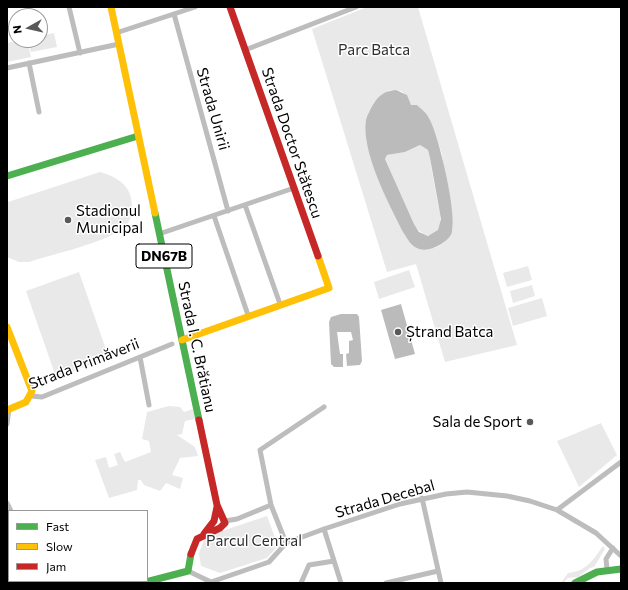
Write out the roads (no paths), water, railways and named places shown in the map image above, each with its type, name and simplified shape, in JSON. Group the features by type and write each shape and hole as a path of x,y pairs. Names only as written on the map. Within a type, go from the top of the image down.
{"main road":[{"name":"Strada I. C. Brătianu","path":"111,7 219,520"},
{"name":"Strada Doctor Stătescu","path":"230,7 329,288 280,304"},
{"path":"7,176 138,136"},
{"path":"182,340 280,304"},
{"path":"7,327 31,386 31,396"},
{"name":"Strada Primăverii","path":"8,410 26,402 31,396"},
{"path":"148,581 188,571 194,544 202,536 219,520 224,526 202,536"},
{"path":"575,583 597,572 608,569 621,569"}],"street":[{"path":"70,7 80,53"},
{"path":"116,33 195,7"},
{"path":"245,50 356,7"},
{"name":"Strada Unirii","path":"174,14 228,211"},
{"path":"7,68 119,44"},
{"path":"29,64 39,112"},
{"path":"159,234 294,188"},
{"path":"245,205 280,304"},
{"path":"214,216 248,315"},
{"name":"Strada Primăverii","path":"31,396 42,397 172,344"},
{"path":"140,357 149,405"},
{"path":"188,571 212,582 269,562 286,543 271,505 260,450 324,407"},
{"path":"7,424 8,410"},
{"path":"557,510 621,462"},
{"name":"Strada Decebal","path":"286,543 324,529 422,498 446,494 477,492 530,501 557,510 593,531 621,556"},
{"path":"422,498 441,583"},
{"path":"219,520 237,519 271,505"},
{"path":"324,529 341,583"},
{"path":"608,569 606,558 613,548"},
{"path":"301,583 309,564 334,561"},
{"path":"386,583 438,571"}],"place":[{"name":"Stadionul Municipal","path":"68,220"},
{"name":"Ștrand Batca","path":"398,332"},
{"name":"Sala de Sport","path":"530,422"}],"park label":[{"name":"Parc Batca","path":"374,50"},
{"name":"Parcul Central","path":"254,541"}]}
